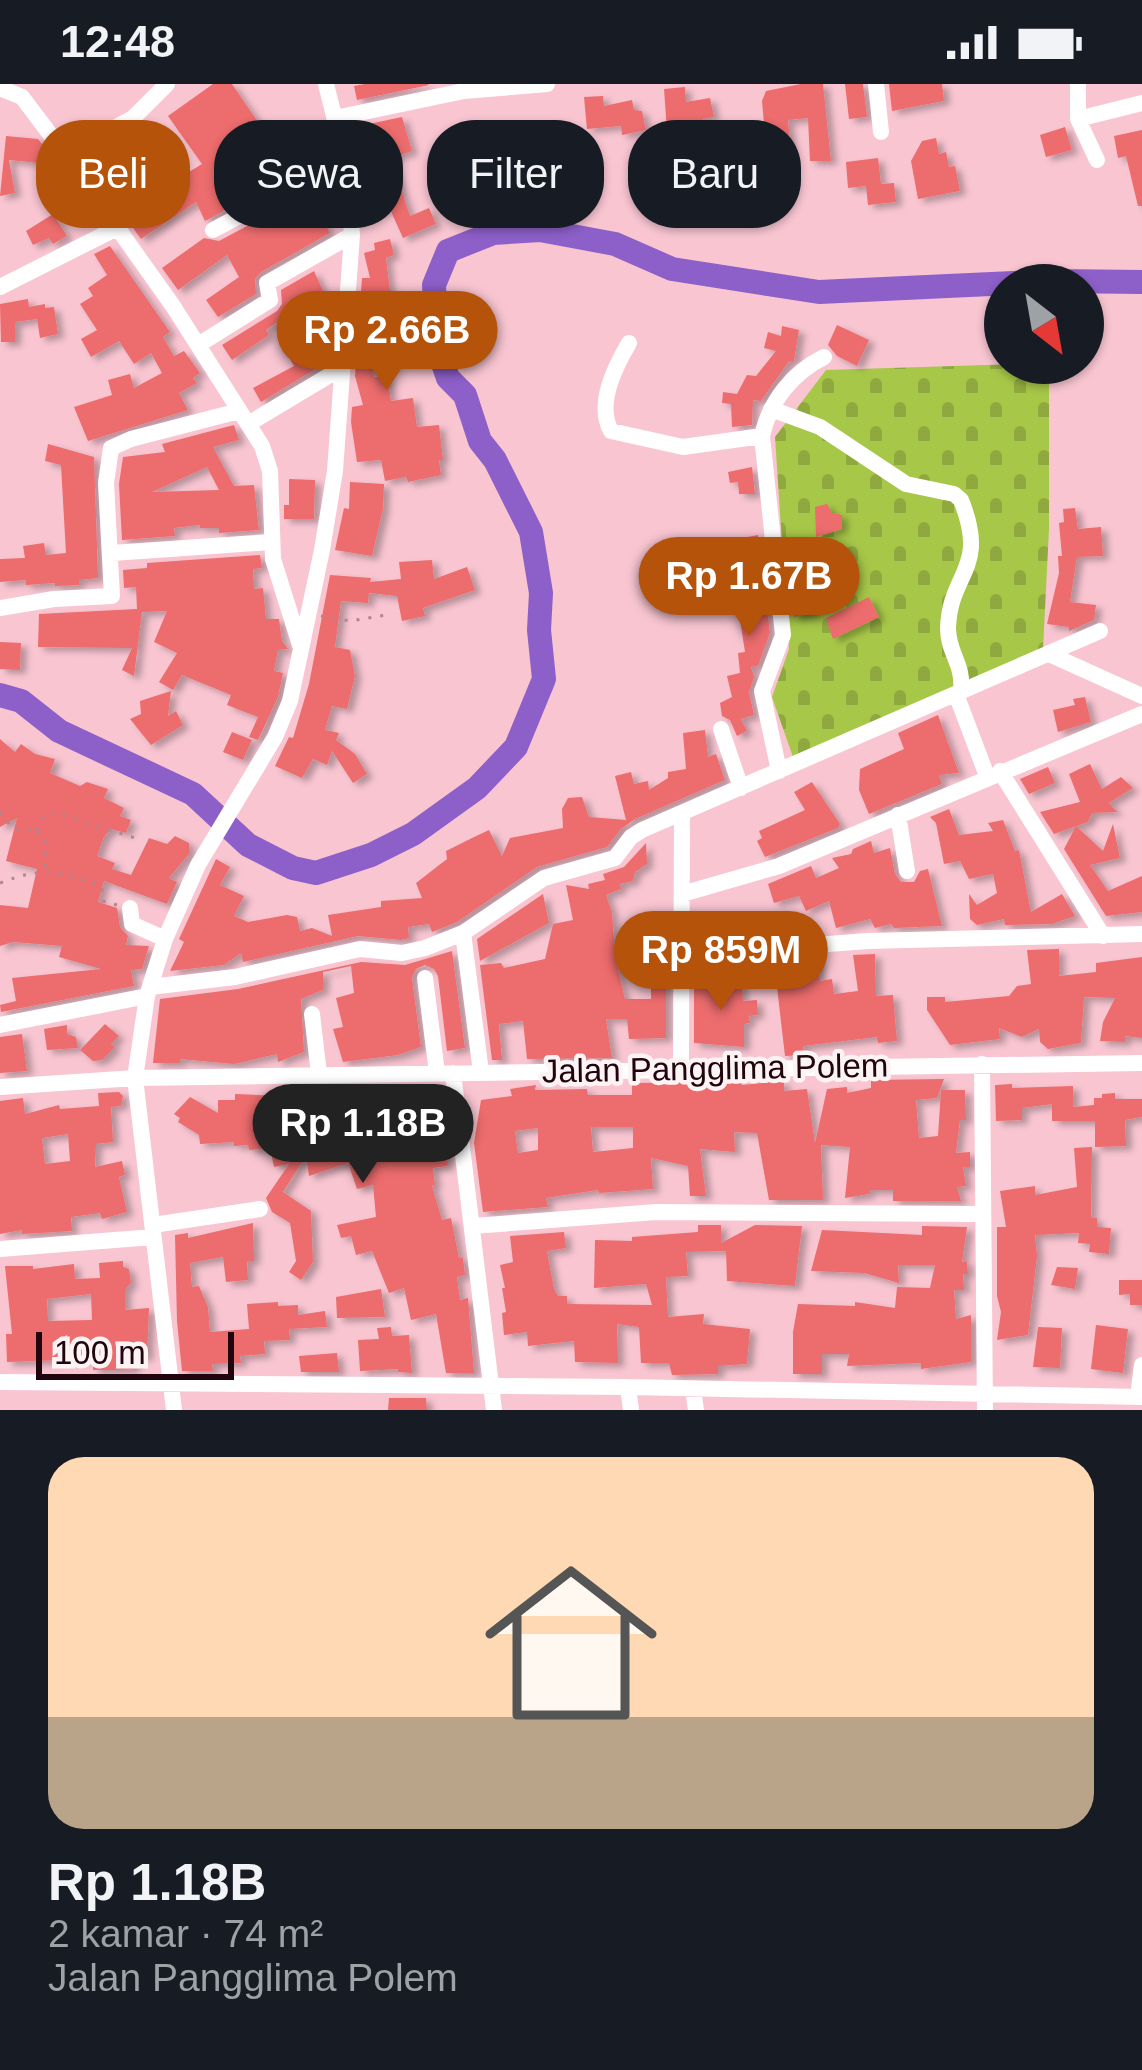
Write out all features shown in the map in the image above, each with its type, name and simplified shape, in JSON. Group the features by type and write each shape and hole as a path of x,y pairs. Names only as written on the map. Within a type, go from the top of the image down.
{"street":[{"path":"129,120 167,84"},
{"path":"326,84 334,118 464,91 548,84"},
{"path":"876,84 881,132"},
{"path":"1078,84 1078,119 1097,160"},
{"path":"8,88 40,120"},
{"path":"1078,119 1142,103"},
{"path":"0,287 117,228 268,458 270,542 300,645"},
{"path":"213,230 217,228"},
{"path":"174,1410 135,1078 148,992 165,939 198,865 261,761 290,701 332,496 351,228"},
{"path":"198,345 270,300 267,283 352,236"},
{"path":"629,343 611,380 606,416 611,431 683,447 763,436"},
{"path":"779,771 762,691 783,635 763,436 771,409 796,375 824,357"},
{"path":"0,608 54,599 111,598 106,482 111,448 131,439 244,418 340,369"},
{"path":"771,409 820,427 906,484 955,494 961,500 973,553 948,624 948,643 962,668 958,693 993,774 1103,936"},
{"path":"112,553 270,542"},
{"path":"0,1025 360,949 413,951 463,933 533,884 567,869 611,861 634,834 1100,631"},
{"path":"1049,653 1142,696"},
{"path":"682,894 779,866 1142,714"},
{"path":"722,728 741,788"},
{"path":"681,1069 682,813"},
{"path":"898,815 908,871"},
{"path":"130,908 132,924 165,939"},
{"path":"463,933 481,1072"},
{"path":"682,955 868,940 1142,934"},
{"path":"425,977 473,1226 494,1410"},
{"path":"312,1014 320,1074"},
{"name":"Jalan Pangglima Polem","path":"0,1087 320,1074 1142,1063"},
{"path":"982,1064 985,1401"},
{"path":"0,1250 153,1231 260,1208"},
{"path":"473,1226 656,1212 983,1214"},
{"path":"0,1382 628,1387 1071,1401 1140,1397 1142,1365"},
{"path":"628,1387 631,1410"},
{"path":"656,1388 658,1410"},
{"path":"693,1389 696,1410"}],"path":[{"path":"307,614 350,621 392,614"},
{"path":"0,812 14,830 36,830 45,840 45,868"},
{"path":"36,830 46,814 54,812 135,838"},
{"path":"0,883 45,868 102,886 103,901 130,908"}],"green space":[{"path":"984,365 984,384 1049,384 1043,649 794,760 772,697 789,649 775,437 826,370"}],"building":[{"path":"213,84 232,84 257,120 214,120 214,216 205,221 196,202 190,206 190,171 202,164 190,147 190,120 168,116"},
{"path":"823,84 831,161 810,161 808,118 764,120 766,91"},
{"path":"845,84 863,84 867,117 849,119"},
{"path":"889,84 942,84 944,101 892,111"},
{"path":"429,85 357,100 354,86"},
{"path":"685,87 686,102 710,98 714,117 666,120 664,89"},
{"path":"603,96 604,106 632,100 644,120 628,120 628,134 622,135 621,126 604,128 604,120 586,120 584,97"},
{"path":"403,120 412,151 403,154"},
{"path":"1065,127 1072,150 1046,157 1040,135"},
{"path":"1142,130 1142,206 1138,206 1126,156 1118,158 1114,136"},
{"path":"6,136 36,139 36,163 9,160 15,193 0,196"},
{"path":"936,138 939,154 946,152 949,167 955,166 960,191 918,199 911,161 922,141"},
{"path":"878,158 881,184 894,183 896,202 868,205 866,186 848,188 846,162"},
{"path":"403,195 410,216 427,209 427,228 403,238 398,228 403,228"},
{"path":"36,225 62,228 67,236 53,244 49,238 33,245 26,231"},
{"path":"133,228 157,228 141,239"},
{"path":"243,228 327,228 330,233 261,272 255,279 256,294 218,317 206,300 239,277 227,255 178,290 162,268 204,238 219,241"},
{"path":"390,239 394,255 386,258 391,299 382,299 383,354 372,354 373,377 387,376 391,401 413,398 417,427 439,425 443,460 439,460 441,475 408,482 406,477 385,481 381,460 357,462 351,422 352,407 363,405 355,376 362,278 370,278 364,253 375,250 374,243"},
{"path":"110,246 170,332 163,337 174,356 184,351 200,373 193,378 197,383 179,393 188,410 88,441 74,407 112,395 108,380 130,374 134,388 162,373 151,353 134,364 119,341 91,357 81,339 97,330 80,304 93,296 88,288 107,275 94,254"},
{"path":"314,271 324,293 284,313 266,330 269,335 232,360 222,345 277,311 282,304 281,290"},
{"path":"28,299 29,307 54,307 58,334 40,338 37,319 15,322 15,342 1,342 0,304"},
{"path":"837,325 869,340 857,366 837,356 828,345"},
{"path":"782,326 799,330 794,361 789,361 761,401 753,400 752,425 732,427 731,404 722,403 723,392 737,394 747,375 756,376 776,351 764,348 768,332 781,336"},
{"path":"316,343 327,362 261,402 253,388 294,366 290,359"},
{"path":"234,425 239,440 213,447 234,486 254,485 259,530 219,533 219,528 200,525 174,528 175,536 122,540 119,484 123,457 165,452 162,444","holes":["207,467 219,490 152,492"]},
{"path":"48,444 94,457 98,578 55,586 26,585 26,580 0,582 0,559 25,558 23,546 44,543 46,555 66,553 61,465 45,461"},
{"path":"752,467 755,494 739,494 738,482 730,483 728,472"},
{"path":"289,479 315,480 314,519 284,519"},
{"path":"350,482 384,484 372,556 335,550 344,508 349,509"},
{"path":"827,504 832,513 842,515 842,529 816,537 815,507"},
{"path":"1075,508 1078,529 1101,527 1103,556 1077,557 1070,602 1096,605 1094,620 1069,631 1069,627 1047,624 1059,573 1058,556 1062,556 1059,523 1064,522 1063,509"},
{"path":"758,535 770,633 758,666 751,667 754,715 741,719 747,731 737,736 730,720 722,716 720,703 732,697 727,676 740,673 738,653 745,652 738,607 753,606 747,556 740,557 737,539"},
{"path":"260,555 262,568 253,569 254,589 263,588 266,619 279,619 288,649 278,650 274,671 283,673 278,697 258,740 249,737 258,717 227,705 231,695 182,675 173,690 159,682 177,653 154,642 167,611 142,612 134,676 122,670 132,648 38,647 39,614 137,609 136,587 124,588 123,570 147,568 147,563"},
{"path":"432,560 434,579 467,567 475,590 423,608 425,616 402,621 397,596 369,593 368,603 341,601 335,647 350,650 355,676 347,709 332,706 325,730 339,733 336,740 355,754 367,774 353,783 332,751 327,765 313,759 302,778 275,766 289,737 293,738 309,684 330,575 371,578 370,582 401,579 399,562"},
{"path":"809,589 814,613 794,617 791,592"},
{"path":"869,597 879,617 833,639 826,618"},
{"path":"0,642 21,643 20,670 0,669"},
{"path":"171,691 168,716 176,711 183,725 151,745 130,719 141,714 140,701"},
{"path":"1085,697 1091,722 1058,732 1053,710 1075,705 1073,699"},
{"path":"938,715 959,773 939,775 942,784 869,814 859,790 860,769 904,749 898,733"},
{"path":"705,730 708,757 716,754 725,780 635,819 607,847 537,867 457,922 432,932 429,924 408,927 409,938 401,940 358,936 243,962 241,953 224,965 170,971 184,942 179,939 216,859 230,867 220,885 244,896 234,916 248,922 297,917 300,931 312,928 332,936 328,915 381,907 381,901 422,898 416,883 447,859 446,851 489,830 502,856 510,838 563,828 562,809 568,798 582,797 589,817 626,820 615,776 631,772 634,784 648,781 649,790 668,778 668,772 686,769 683,733"},
{"path":"232,732 252,740 243,760 223,752"},
{"path":"0,739 15,752 21,744 55,759 50,773 80,786 87,782 108,789 104,798 124,808 120,816 131,820 126,833 111,829 104,837 97,856 115,863 112,869 131,875 149,838 167,844 175,836 189,843 189,854 169,878 177,882 167,904 104,881 98,902 117,908 120,927 128,936 126,945 149,946 142,969 131,970 134,986 1,1012 0,1005 16,1001 12,978 101,969 59,957 62,946 13,942 0,946 0,905 28,908 37,869 6,861 17,818 0,827"},
{"path":"1090,764 1102,789 1121,777 1133,788 1109,803 1117,812 1092,813 1088,822 1054,834 1040,812 1080,802 1069,774"},
{"path":"1048,767 1055,783 1029,794 1020,779"},
{"path":"812,782 840,824 838,828 765,857 757,841 762,838 759,831 805,810 794,792"},
{"path":"949,809 959,835 993,831 988,823 1003,820 1015,851 1019,850 1031,912 1062,894 1075,916 1052,924 1005,925 1004,919 977,925 970,919 969,894 977,905 997,893 993,874 969,879 960,861 944,864 936,823 930,817"},
{"path":"1113,824 1120,858 1090,865 1108,891 1142,876 1142,912 1106,916 1064,849 1076,826 1103,851"},
{"path":"871,841 874,853 890,848 901,882 914,882 920,871 928,869 942,926 875,928 870,919 836,928 829,901 806,911 799,896 774,903 768,884 811,866 816,878 839,868 832,858 851,854"},
{"path":"646,843 647,864 635,872 633,881 606,895 625,999 651,999 651,971 666,972 666,1038 629,1039 627,1019 606,1019 612,1058 527,1059 523,1021 499,1024 502,1060 492,1060 480,965 501,963 504,968 545,959 553,924 573,920 566,885 589,889 588,884 605,880 603,874 624,867"},
{"path":"543,894 549,923 480,961 477,939"},
{"path":"728,919 729,939 694,941 694,921"},
{"path":"1059,949 1059,976 1096,972 1096,963 1142,957 1142,1038 1100,1041 1115,998 1084,997 1081,1043 1048,1049 1040,1042 1039,1029 1022,1037 999,1028 1000,1039 950,1045 927,1010 927,997 945,997 945,1002 1009,996 1017,986 1031,984 1027,950"},
{"path":"452,951 465,1048 447,1051 438,976 425,965 412,978 421,1047 343,1062 333,1029 343,1027 336,998 354,993 351,966 323,972 323,990 301,999 304,1052 278,1062 277,1054 234,1064 180,1059 180,1063 153,1063 160,999 238,989 361,962 405,965"},
{"path":"875,954 876,996 893,995 897,1041 878,1043 877,1037 803,1046 804,1055 785,1056 774,961 818,958 820,981 832,979 834,994 858,991 853,955"},
{"path":"694,975 704,975 705,983 742,983 743,1001 757,1000 758,1015 749,1016 750,1023 744,1024 744,1047 694,1043"},
{"path":"105,1024 119,1036 102,1060 93,1061 80,1050"},
{"path":"67,1025 67,1034 76,1037 78,1048 47,1050 44,1029"},
{"path":"22,1034 27,1071 0,1073 0,1037"},
{"path":"944,1079 937,1098 916,1100 919,1138 938,1136 941,1090 965,1090 966,1120 960,1120 956,1153 970,1152 970,1167 963,1167 966,1186 957,1187 961,1201 893,1201 893,1190 869,1190 869,1194 845,1198 850,1147 821,1145 823,1200 769,1200 757,1133 734,1132 735,1152 700,1149 706,1196 690,1196 688,1166 651,1158 653,1189 598,1190 546,1198 548,1207 483,1212 474,1143 481,1100 512,1096 510,1089 536,1085 535,1090 587,1089 588,1095 632,1095 632,1083 784,1081 784,1091 807,1089 815,1143 827,1089 847,1087 847,1093 871,1088 871,1080","holes":["591,1127 633,1127 633,1148 593,1152","538,1128 538,1150 518,1153 515,1131"]},
{"path":"1012,1084 1012,1088 1073,1086 1073,1107 1094,1105 1094,1098 1102,1094 1142,1099 1142,1117 1125,1120 1126,1146 1095,1147 1095,1121 1052,1121 1052,1104 1022,1108 1022,1120 996,1121 995,1085"},
{"path":"366,1087 412,1087 414,1097 442,1092 448,1166 433,1168 432,1186 442,1220 451,1218 459,1258 463,1258 465,1275 457,1277 460,1300 468,1298 474,1373 446,1373 436,1314 411,1320 404,1288 389,1293 372,1251 356,1255 351,1236 341,1238 337,1225 376,1217 373,1185 357,1189 348,1163 309,1176 306,1156 283,1192 311,1211 313,1262 301,1280 289,1272 296,1261 290,1223 272,1212 266,1198 289,1164 274,1167 270,1148 249,1150 248,1145 234,1146 234,1142 200,1144 199,1135 174,1114 190,1097 218,1113 218,1100 235,1100 235,1094 367,1092","holes":["408,1126 407,1154 375,1161 371,1134"]},
{"path":"98,1093 123,1096 121,1106 111,1107 113,1142 96,1144 95,1167 122,1161 125,1175 119,1177 127,1212 102,1219 100,1213 71,1217 72,1231 0,1234 0,1101 23,1098 25,1114 59,1105 60,1109 99,1106","holes":["68,1134 70,1161 45,1164 42,1138"]},
{"path":"1092,1147 1091,1218 1097,1218 1097,1227 1111,1228 1109,1254 1089,1252 1090,1244 1078,1243 1079,1233 1035,1235 1028,1335 997,1340 1001,1312 997,1227 1006,1227 1000,1191 1035,1186 1035,1195 1077,1187 1074,1148"},
{"path":"253,1223 254,1261 247,1261 248,1280 226,1282 223,1257 190,1263 192,1287 199,1286 208,1307 210,1332 249,1329 247,1304 278,1302 278,1306 298,1305 298,1315 325,1311 327,1327 289,1329 290,1340 264,1341 265,1354 240,1356 241,1363 212,1364 213,1371 182,1371 175,1235 188,1233 188,1238"},
{"path":"698,1225 721,1225 721,1243 755,1225 802,1226 795,1286 727,1281 726,1251 686,1252 688,1276 666,1277 668,1317 704,1314 703,1324 750,1329 747,1364 718,1366 718,1374 672,1375 669,1363 641,1363 639,1327 617,1324 618,1363 575,1362 574,1341 528,1346 527,1332 504,1335 505,1288 500,1265 513,1262 510,1236 564,1232 566,1248 547,1251 554,1289 558,1296 567,1296 567,1304 652,1305 646,1284 594,1288 595,1240 632,1241 632,1237 698,1232"},
{"path":"922,1226 967,1227 962,1262 967,1261 968,1274 963,1274 964,1290 954,1290 956,1319 971,1315 971,1362 921,1369 921,1363 847,1366 849,1354 822,1354 822,1374 793,1374 798,1304 855,1306 855,1302 895,1308 897,1287 930,1288 935,1265 898,1265 899,1283 864,1273 811,1271 822,1230 922,1235"},
{"path":"123,1261 129,1269 125,1310 149,1308 147,1357 138,1356 133,1369 115,1370 93,1370 93,1359 7,1362 6,1334 12,1334 5,1266 33,1269 74,1264 75,1279 100,1278 99,1263","holes":["91,1294 92,1320 48,1321 47,1299"]},
{"path":"1057,1267 1078,1268 1075,1289 1051,1285"},
{"path":"1119,1280 1142,1280 1142,1305 1130,1305 1130,1294 1119,1295"},
{"path":"381,1289 385,1317 337,1318 336,1297"},
{"path":"1096,1325 1128,1329 1123,1373 1091,1369"},
{"path":"391,1327 392,1336 409,1335 412,1373 360,1371 358,1340 379,1339 377,1328"},
{"path":"1038,1327 1062,1328 1060,1368 1033,1367"},
{"path":"337,1353 339,1372 301,1372 299,1356"},
{"path":"389,1398 426,1398 427,1410 388,1410"}],"waterway":[{"path":"0,695 21,701 59,731 193,794 248,845 293,868 316,873 371,855 413,834 477,788 516,747 544,679 541,593 531,532 495,460 480,441 465,395 448,378 437,346 434,285 448,251 493,233 540,230 615,244 672,269 819,292 1055,281 1142,282"}]}
